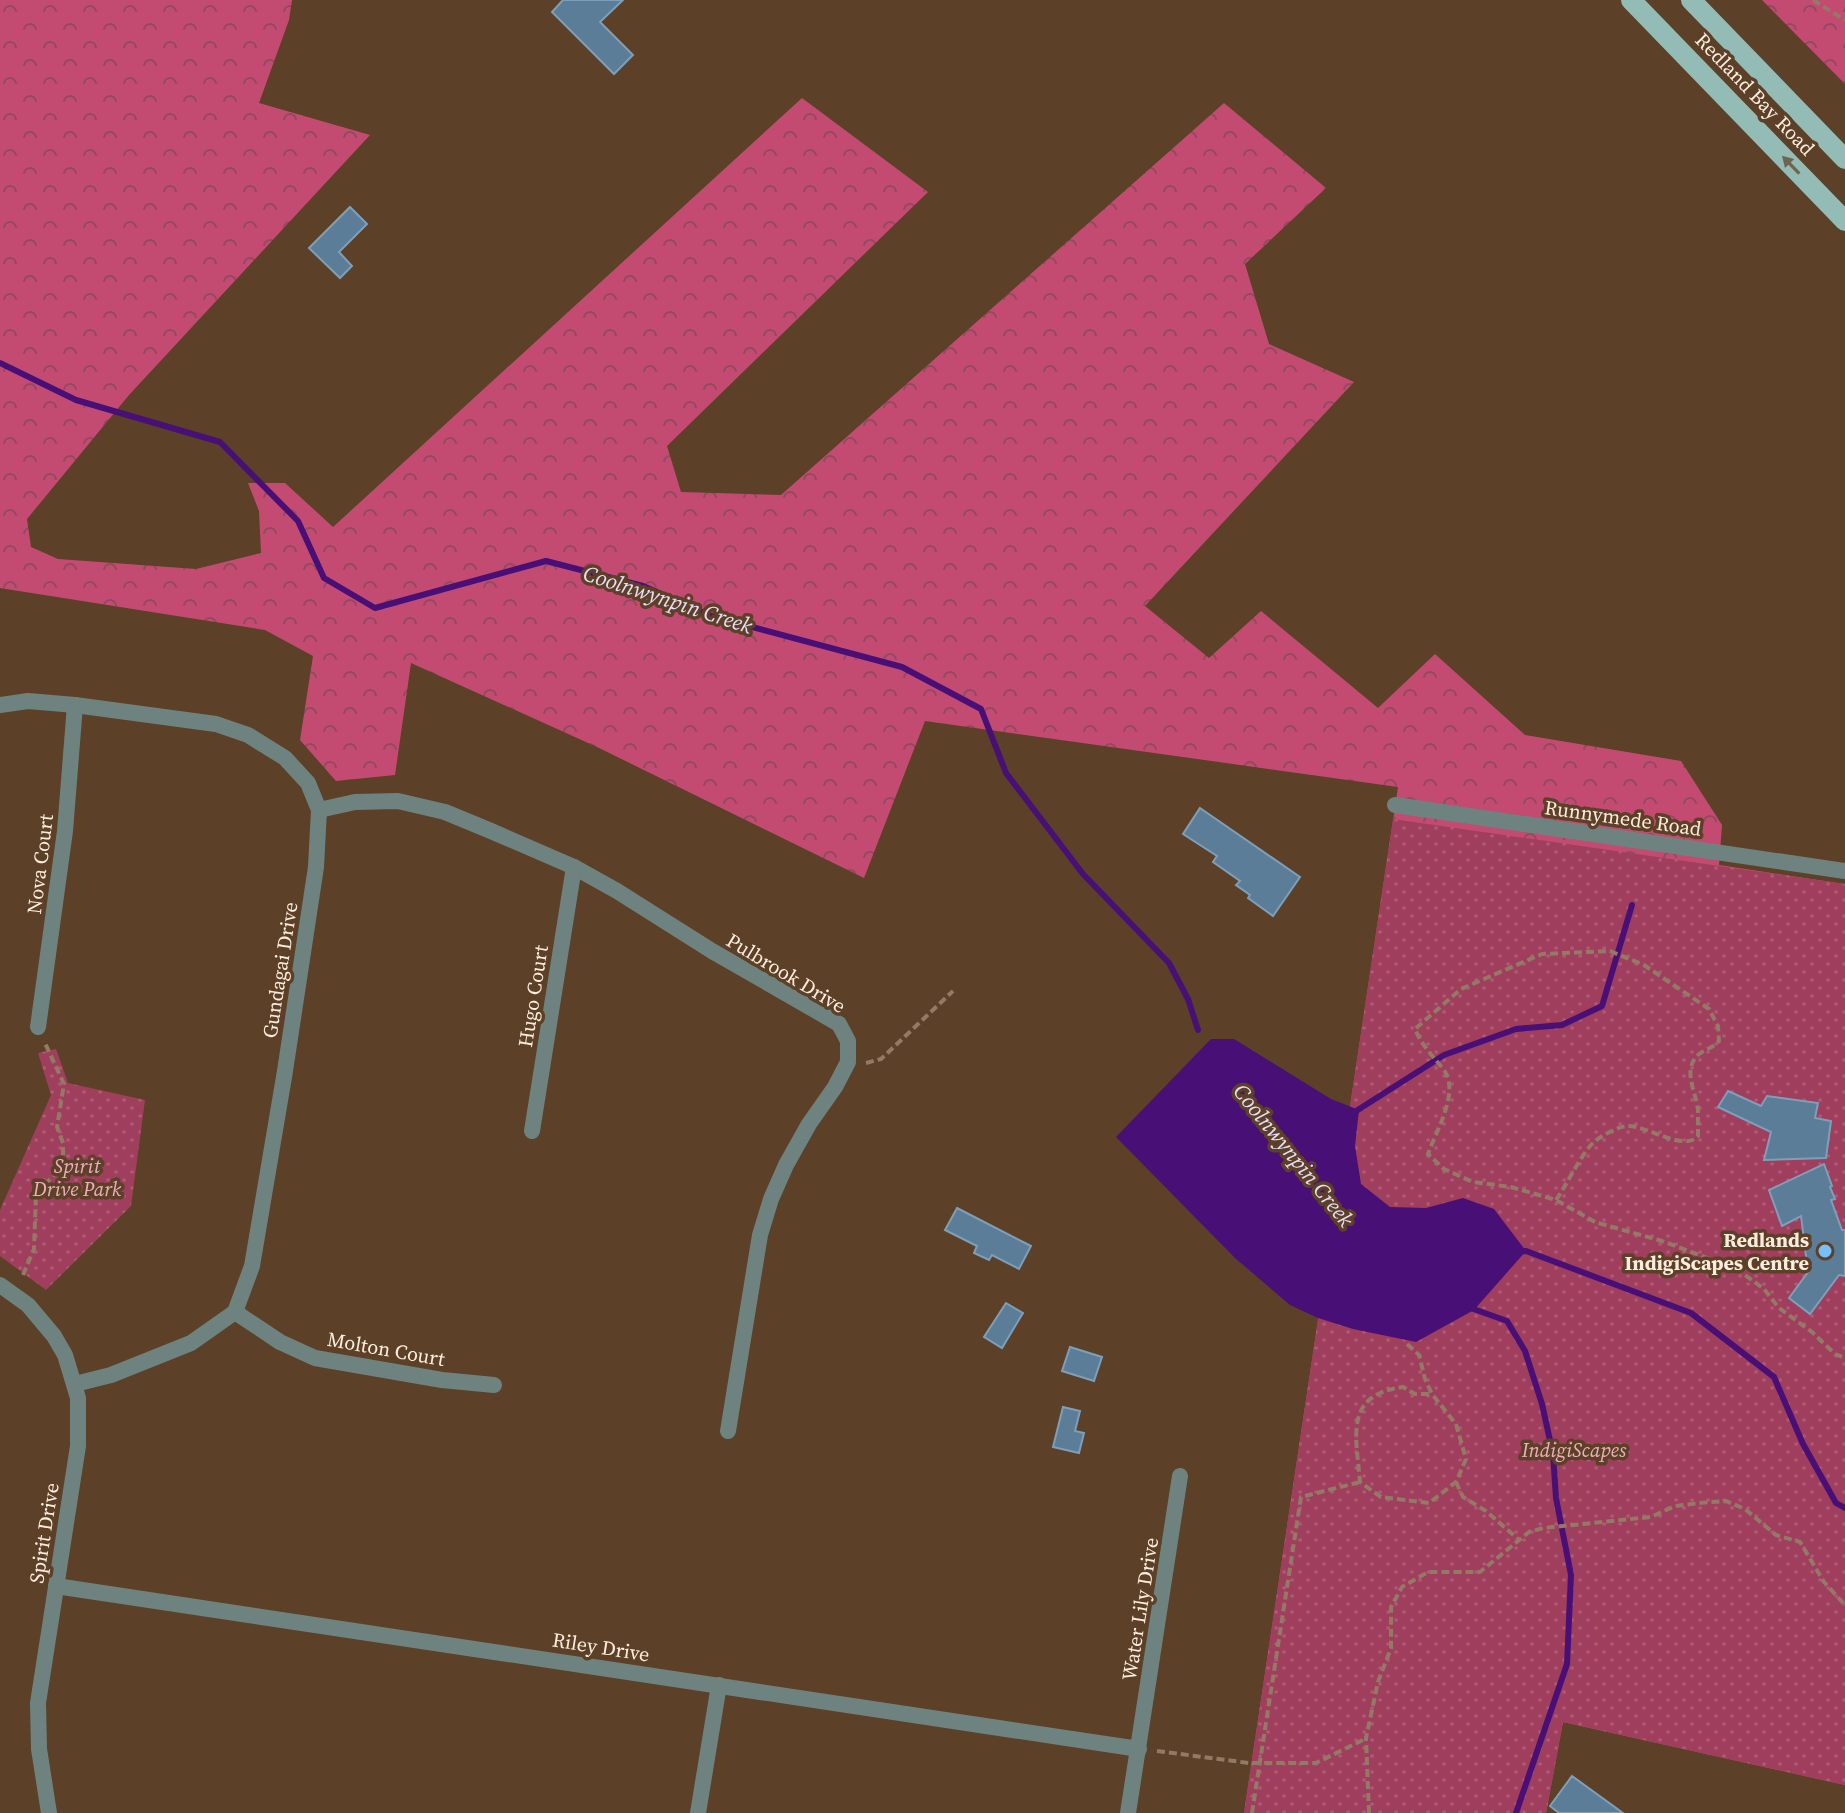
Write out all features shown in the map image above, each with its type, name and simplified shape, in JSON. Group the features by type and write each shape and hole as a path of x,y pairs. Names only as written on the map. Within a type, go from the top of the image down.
{"main road":[{"name":"Redland Bay Road","path":"1631,0 1845,221"},
{"name":"Redland Bay Road","path":"1691,0 1845,159"}],"street":[{"path":"0,705 28,701 75,705 216,724 248,735 285,758 308,783 319,810"},
{"name":"Nova Court","path":"38,1027 65,831 75,705"},
{"name":"Pulbrook Drive","path":"319,810 355,802 398,801 445,812 574,867 839,1024 848,1041 848,1062"},
{"name":"Runnymede Road","path":"1395,805 1845,871"},
{"name":"Gundagai Drive","path":"235,1312 252,1266 285,1071 316,867 319,810"},
{"name":"Hugo Court","path":"532,1131 574,867"},
{"path":"728,1431 760,1235 771,1199 809,1124 848,1062"},
{"name":"Spirit Drive","path":"0,1285 28,1305 54,1336 65,1355 75,1384 80,1418 38,1703 40,1762 49,1813"},
{"path":"75,1384 111,1375 191,1343 235,1312"},
{"name":"Molton Court","path":"235,1312 280,1342 315,1358 442,1380 494,1385"},
{"name":"Water Lily Drive","path":"1128,1813 1146,1750 1180,1476"},
{"name":"Riley Drive","path":"56,1586 1146,1750"},
{"path":"698,1813 719,1685"}],"path":[{"path":"1813,0 1845,20"},
{"path":"1556,1200 1592,1143 1624,1126 1647,1129 1684,1143 1693,1141 1698,1136 1698,1107 1690,1077 1693,1062 1700,1053 1712,1049 1719,1041 1718,1026 1709,1009 1644,965 1610,951 1542,954 1461,989 1415,1029 1422,1045 1446,1073 1450,1084 1444,1112 1428,1154 1444,1169 1473,1182 1511,1187 1556,1200 1595,1222 1662,1241 1737,1269 1764,1289 1779,1308 1812,1332 1835,1354 1845,1358"},
{"path":"848,1062 869,1063 881,1059 953,991"},
{"path":"23,1275 34,1249 36,1193 54,1175 63,1158 63,1143 57,1127 64,1084 38,1027"},
{"path":"1252,1813 1301,1497 1360,1482 1381,1497 1429,1503 1456,1482 1466,1459 1456,1424 1432,1394 1419,1355 1407,1344"},
{"path":"1360,1482 1357,1421 1367,1399 1383,1390 1403,1387 1415,1394 1432,1394"},
{"path":"1456,1482 1463,1497 1486,1511 1518,1540"},
{"path":"1369,1813 1366,1738 1378,1682 1391,1648 1391,1607 1402,1587 1428,1572 1480,1572 1529,1532 1543,1528 1651,1517 1675,1506 1726,1501 1745,1509 1776,1535 1800,1542 1824,1582 1845,1605"},
{"path":"1146,1750 1260,1763 1316,1763 1366,1738"}],"green space":[{"path":"0,0 292,0 289,20 259,103 370,135 129,395 27,519 31,547 58,559 196,569 261,553 259,511 248,483 285,483 333,527 802,98 928,192 667,446 681,492 781,495 1224,103 1326,188 1245,264 1269,344 1354,382 1145,606 1209,658 1261,611 1378,708 1435,654 1525,735 1681,761 1722,825 1719,865 1845,884 1845,1785 1563,1722 1546,1813 1244,1813 1398,787 925,721 864,878 597,747 411,663 395,775 336,781 300,740 313,656 265,630 0,588"},
{"path":"1762,0 1845,0 1845,84"},
{"name":"IndigiScapes","path":"1393,819 1845,884 1845,1785 1563,1722 1546,1813 1244,1813"},
{"name":"Spirit Drive Park","path":"56,1049 68,1083 145,1100 131,1206 46,1290 0,1256 0,1210 51,1095 38,1053"}],"water":[{"path":"1211,1039 1234,1039 1331,1099 1359,1110 1355,1146 1361,1184 1390,1207 1426,1208 1463,1198 1494,1209 1526,1251 1474,1310 1416,1342 1353,1329 1290,1305 1235,1258 1116,1137"}],"building":[{"path":"563,0 623,0 600,22 633,55 614,74 552,12"},
{"path":"350,207 367,224 339,252 352,266 340,278 309,248"},
{"path":"1200,808 1300,877 1273,916 1248,898 1250,895 1236,885 1240,881 1213,862 1217,856 1183,834"},
{"path":"1728,1091 1761,1106 1767,1096 1818,1103 1815,1118 1831,1121 1826,1158 1764,1160 1771,1132 1718,1107"},
{"name":"Redlands IndigiScapes Centre","path":"1824,1164 1835,1199 1831,1200 1842,1230 1845,1230 1845,1276 1839,1275 1810,1314 1789,1298 1808,1272 1801,1216 1782,1226 1769,1190"},
{"path":"957,1208 1031,1246 1019,1269 992,1255 989,1260 974,1253 977,1246 945,1230"},
{"path":"1006,1303 1023,1313 1002,1348 984,1337"},
{"path":"1070,1347 1102,1357 1094,1381 1062,1371"},
{"path":"1063,1407 1080,1411 1075,1431 1084,1433 1079,1453 1053,1447"},
{"path":"1572,1776 1623,1813 1559,1813 1550,1806"}],"waterway":[{"name":"Coolnwynpin Creek","path":"0,363 76,400 220,442 298,521 324,578 375,608 546,561 643,586 711,616 902,667 981,709 1006,773 1083,874 1169,963 1188,999 1198,1030"},
{"path":"1353,1113 1444,1055 1516,1029 1562,1025 1602,1006 1632,905"},
{"name":"Coolnwynpin Creek","path":"1518,1252 1526,1251 1691,1313 1774,1377 1803,1444 1836,1503 1845,1508"},
{"name":"Coolnwynpin Creek","path":"1468,1307 1507,1321 1525,1351 1542,1404 1553,1454 1556,1498 1571,1575 1567,1664 1516,1813"}],"place":[{"name":"Redlands IndigiScapes Centre","path":"1825,1251"}]}
